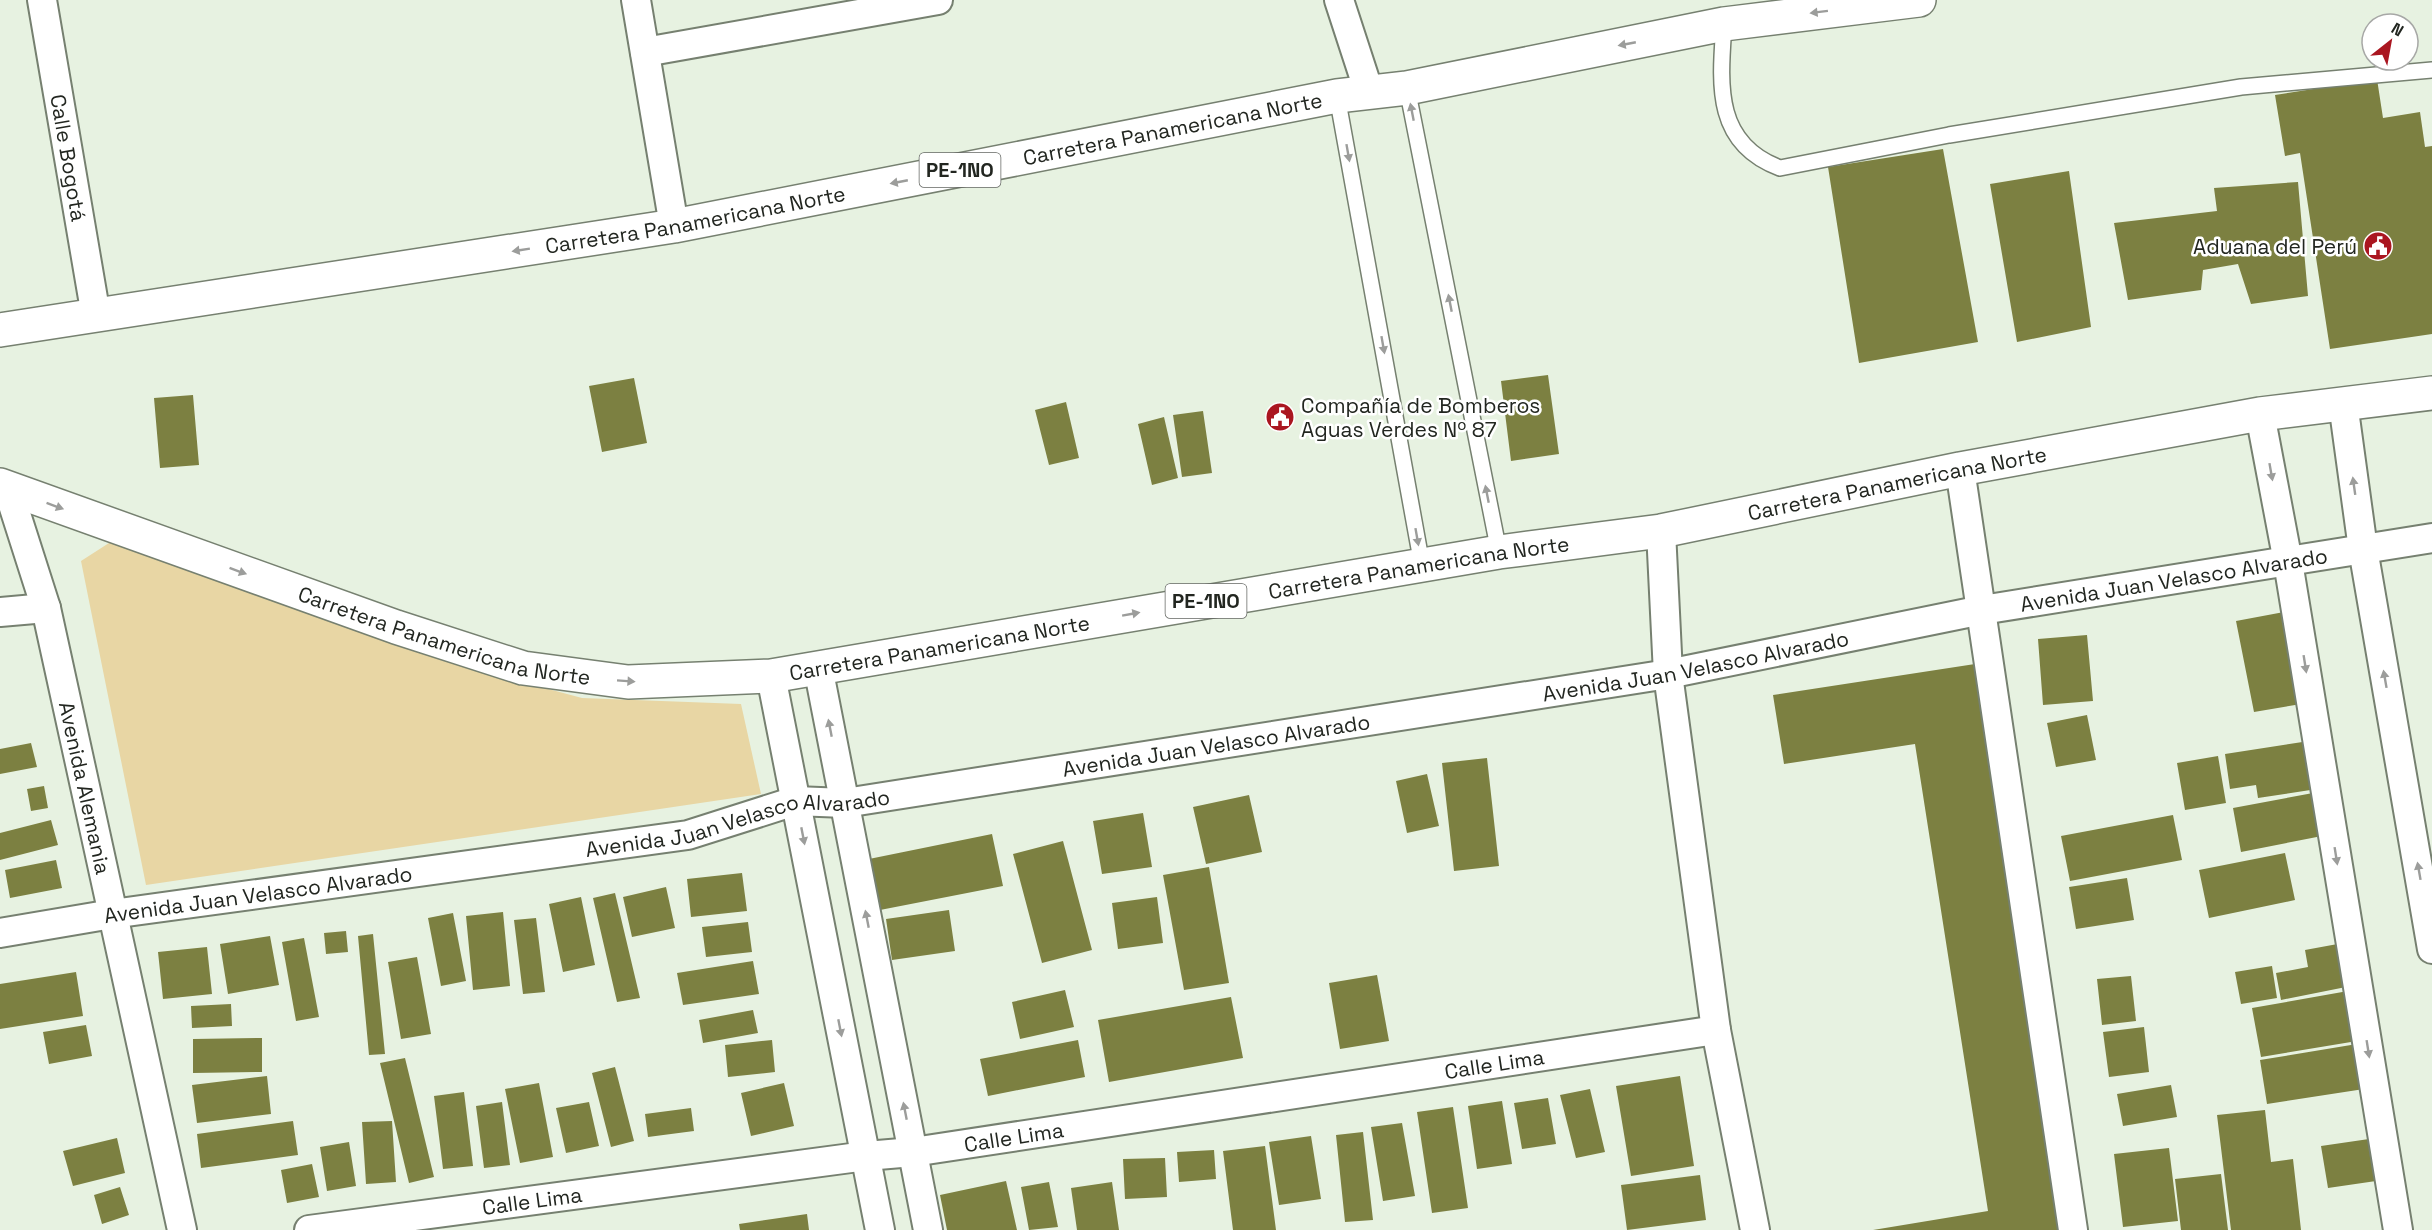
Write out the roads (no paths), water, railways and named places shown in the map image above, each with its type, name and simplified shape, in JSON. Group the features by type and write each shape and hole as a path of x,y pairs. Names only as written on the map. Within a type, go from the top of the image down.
{"main road":[{"name":"Carretera Panamericana Norte","path":"0,330 674,226 1353,94 1407,88 1724,24 1919,0"},
{"name":"Carretera Panamericana Norte","path":"4,487 396,627 523,668 628,682 771,676 1499,552 1661,531 1960,469 2260,414 2432,393"}],"street":[{"name":"Calle Bogotá","path":"42,0 96,316"},
{"path":"636,0 674,226"},
{"path":"645,52 938,0"},
{"path":"1339,0 1353,94"},
{"path":"2343,403 2363,549 2432,949"},
{"path":"2260,414 2288,562 2398,1230"},
{"path":"1960,469 2073,1230"},
{"name":"Avenida Alemania","path":"4,487 45,608 182,1230"},
{"path":"1661,531 1668,674 1716,1030 1755,1230"},
{"name":"Avenida Juan Velasco Alvarado","path":"0,933 111,914 688,835 795,801 845,803 1668,674 1982,610 2432,538"},
{"path":"0,612 45,608"},
{"path":"818,667 928,1230"},
{"path":"771,676 880,1230"},
{"name":"Calle Lima","path":"309,1230 866,1156 913,1152 1716,1030"}],"lane":[{"path":"1724,24 1720,88 1726,121 1758,160 1780,168 1949,135 2241,87 2432,70"},
{"path":"1407,88 1499,552"},
{"path":"1353,94 1422,565"}],"place":[{"name":"Aduana del Perú","path":"2378,246"},
{"name":"Compañía de Bomberos Aguas Verdes Nº 87","path":"1280,417"}]}
